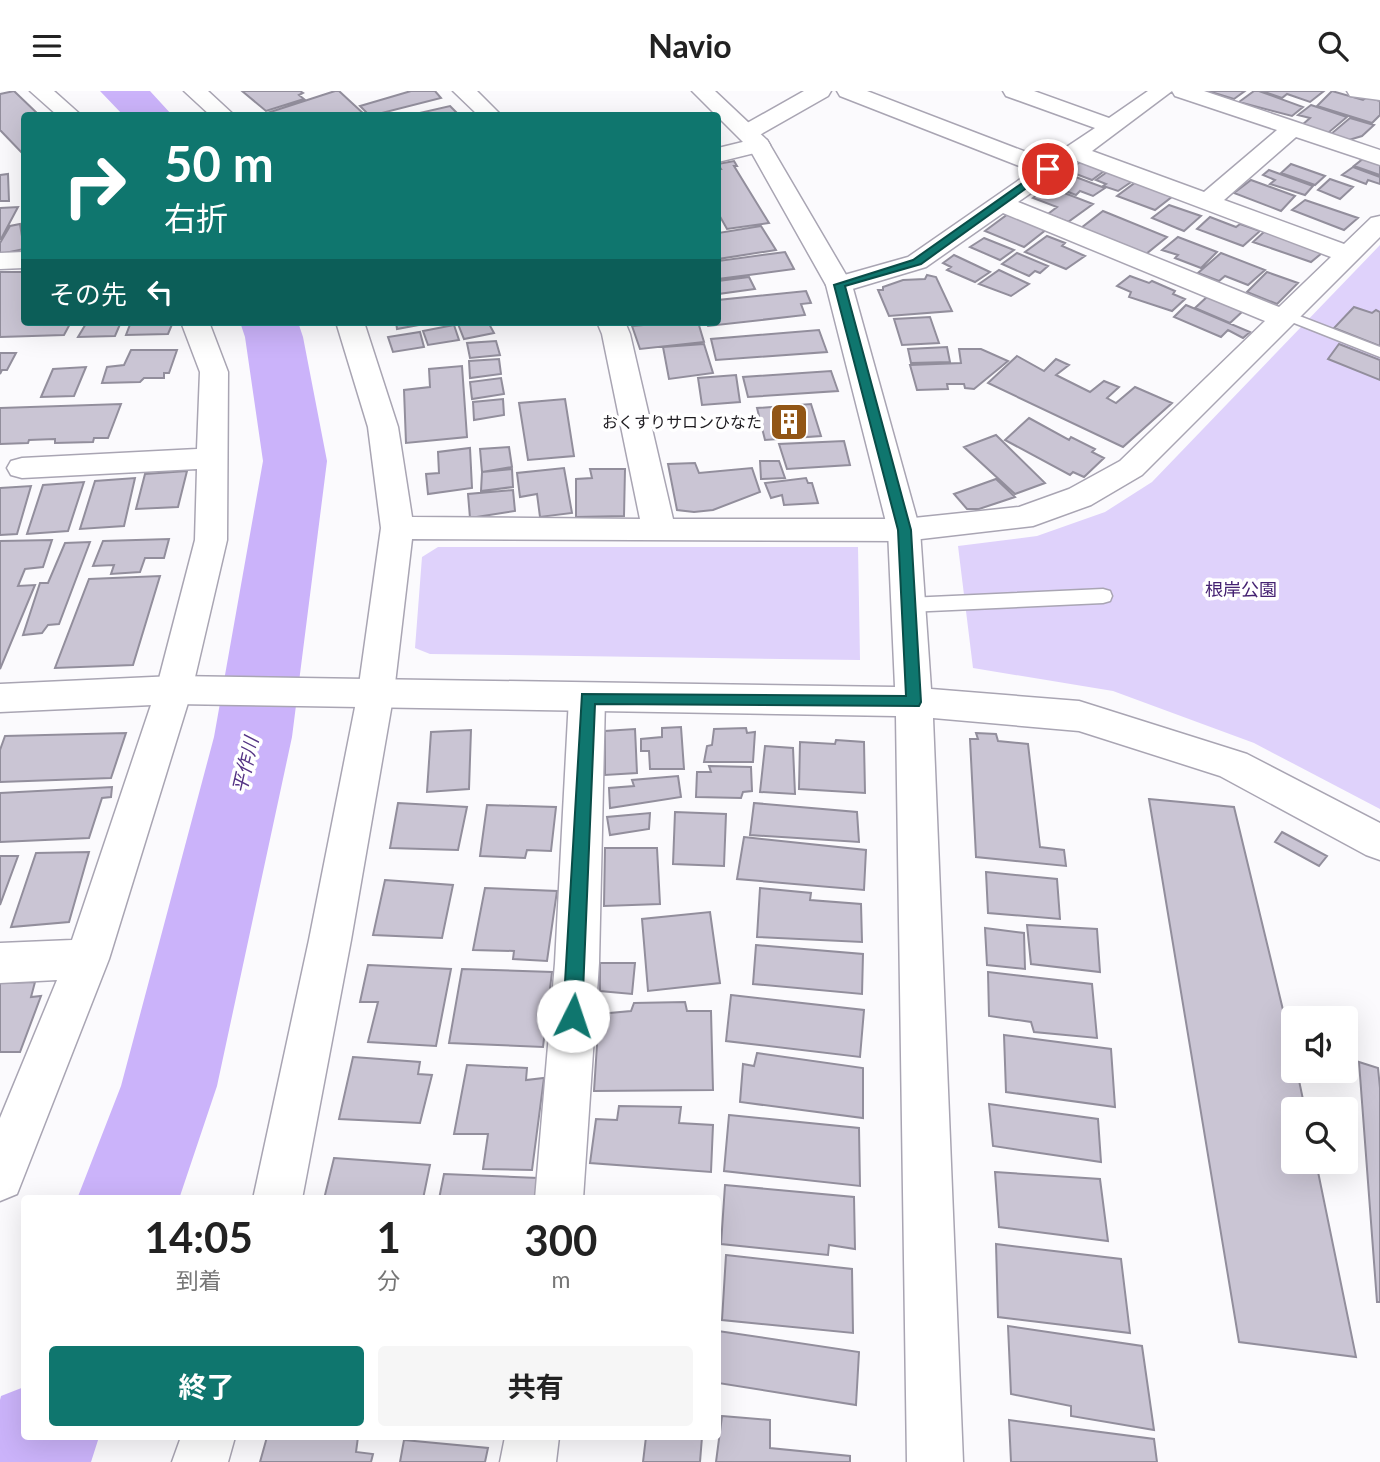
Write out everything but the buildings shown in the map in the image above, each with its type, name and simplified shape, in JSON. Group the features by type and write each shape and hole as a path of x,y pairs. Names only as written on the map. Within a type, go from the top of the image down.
{"street":[{"path":"41,91 66,112"},
{"path":"195,91 220,112"},
{"path":"464,91 487,112"},
{"path":"703,91 753,139 839,285 905,530 914,702 935,1462"},
{"path":"721,154 753,139 820,91"},
{"path":"848,91 1048,169"},
{"path":"1014,91 1111,126"},
{"path":"839,285 917,262 1162,91"},
{"path":"1183,91 1380,158"},
{"path":"1358,91 1380,94"},
{"path":"1208,201 1293,128"},
{"path":"1074,152 1349,255"},
{"path":"1001,204 1287,318"},
{"path":"397,528 905,530 1022,518 1080,497 1131,468 1287,318 1380,223"},
{"path":"0,261 21,260"},
{"path":"0,1177 87,959 181,690 211,540 214,372 197,326"},
{"path":"278,1195 330,940 363,692 397,528 383,427 351,326"},
{"path":"613,326 659,530"},
{"path":"22,468 211,458"},
{"path":"0,698 181,690 363,692 914,702 1079,716 1233,765 1380,843"},
{"path":"559,1195 576,963 587,698"},
{"path":"0,963 87,959"},
{"path":"201,1462 207,1440"},
{"path":"528,1462 532,1440"}],"lane":[{"path":"1287,318 1380,352"},
{"path":"908,605 1103,596"}],"green space":[{"name":"根岸公園","path":"1380,245 1380,809 1254,743 1113,691 973,668 958,546 1037,536 1105,512 1152,482"},
{"path":"438,547 858,547 860,660 430,654 415,648 422,557"}],"waterway":[{"name":"平作川","path":"123,91 146,112"},
{"name":"平作川","path":"129,1195 169,1086 253,737 295,461 270,326"},
{"name":"平作川","path":"33,1462 41,1440"}],"place":[{"name":"おくすりサロンひなた","path":"789,422"}],"route":[{"path":"573,1016 587,698 914,702 905,530 839,285 891,272 917,262 1048,169"}]}
